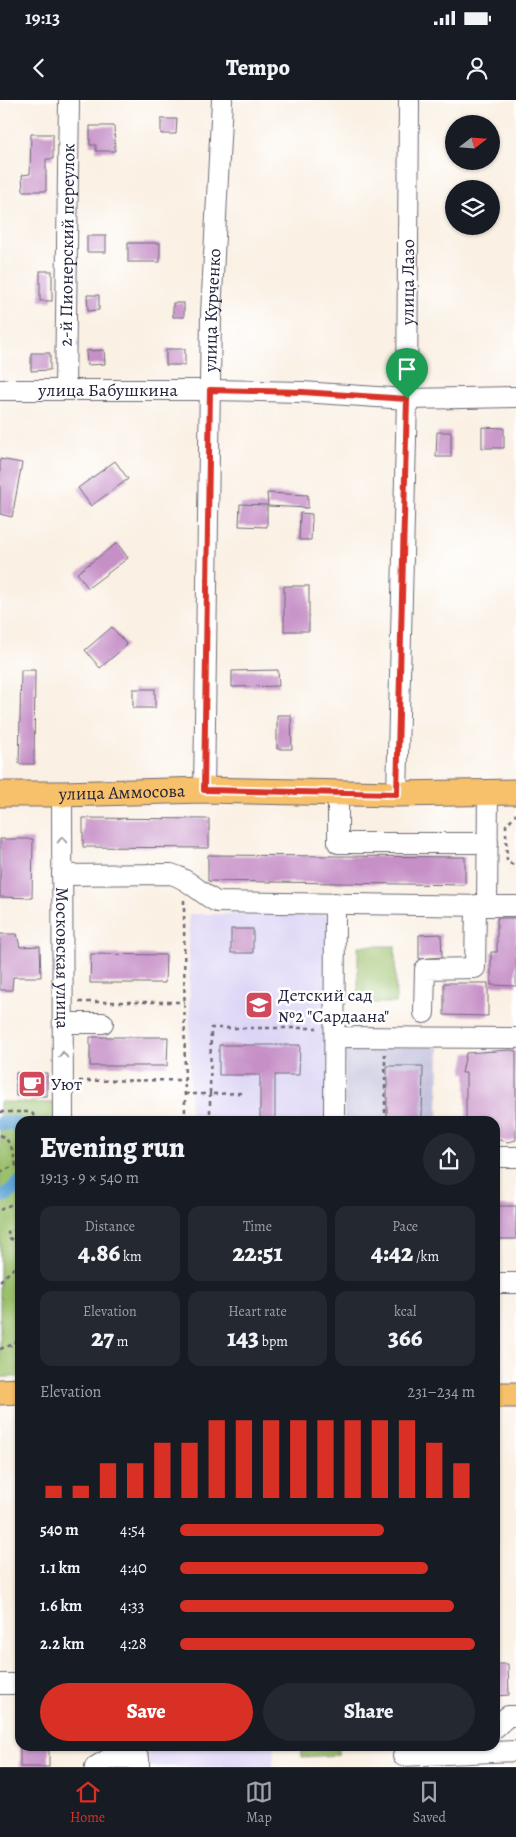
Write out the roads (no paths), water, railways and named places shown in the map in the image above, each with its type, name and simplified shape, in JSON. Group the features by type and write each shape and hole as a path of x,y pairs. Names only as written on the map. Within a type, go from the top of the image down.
{"main road":[{"name":"улица Аммосова","path":"0,794 204,790 397,794 516,792"},
{"path":"0,1392 15,1391"},
{"path":"500,1395 516,1395"}],"street":[{"name":"2-й Пионерский переулок","path":"65,390 69,100"},
{"name":"улица Курченко","path":"204,790 211,314 222,100"},
{"name":"улица Лазо","path":"397,794 407,399 409,100"},
{"name":"улица Бабушкина","path":"0,390 302,392 407,399 516,397"},
{"path":"338,792 338,843 488,844"},
{"path":"424,1012 425,969 475,968 488,844 488,792"},
{"name":"Московская улица","path":"62,794 63,1116"},
{"path":"62,875 171,874 182,877 204,895 217,902 516,906"},
{"path":"334,1116 326,1033 335,903"},
{"path":"63,1023 103,1023"},
{"path":"326,1033 385,1038 516,1038"},
{"path":"500,1156 516,1157"},
{"path":"500,1283 516,1283"},
{"path":"0,1684 15,1684"},
{"path":"500,1723 508,1716 516,1716"},
{"path":"403,1756 516,1751"},
{"path":"95,1767 110,1758 140,1758 139,1767"}],"waterway":[{"path":"0,1123 15,1124"},
{"path":"0,1196 8,1194 15,1188"}],"place":[{"name":"Детский сад №2 \"Сардаана\"","path":"259,1005"},
{"name":"Уют","path":"32,1084"}]}
